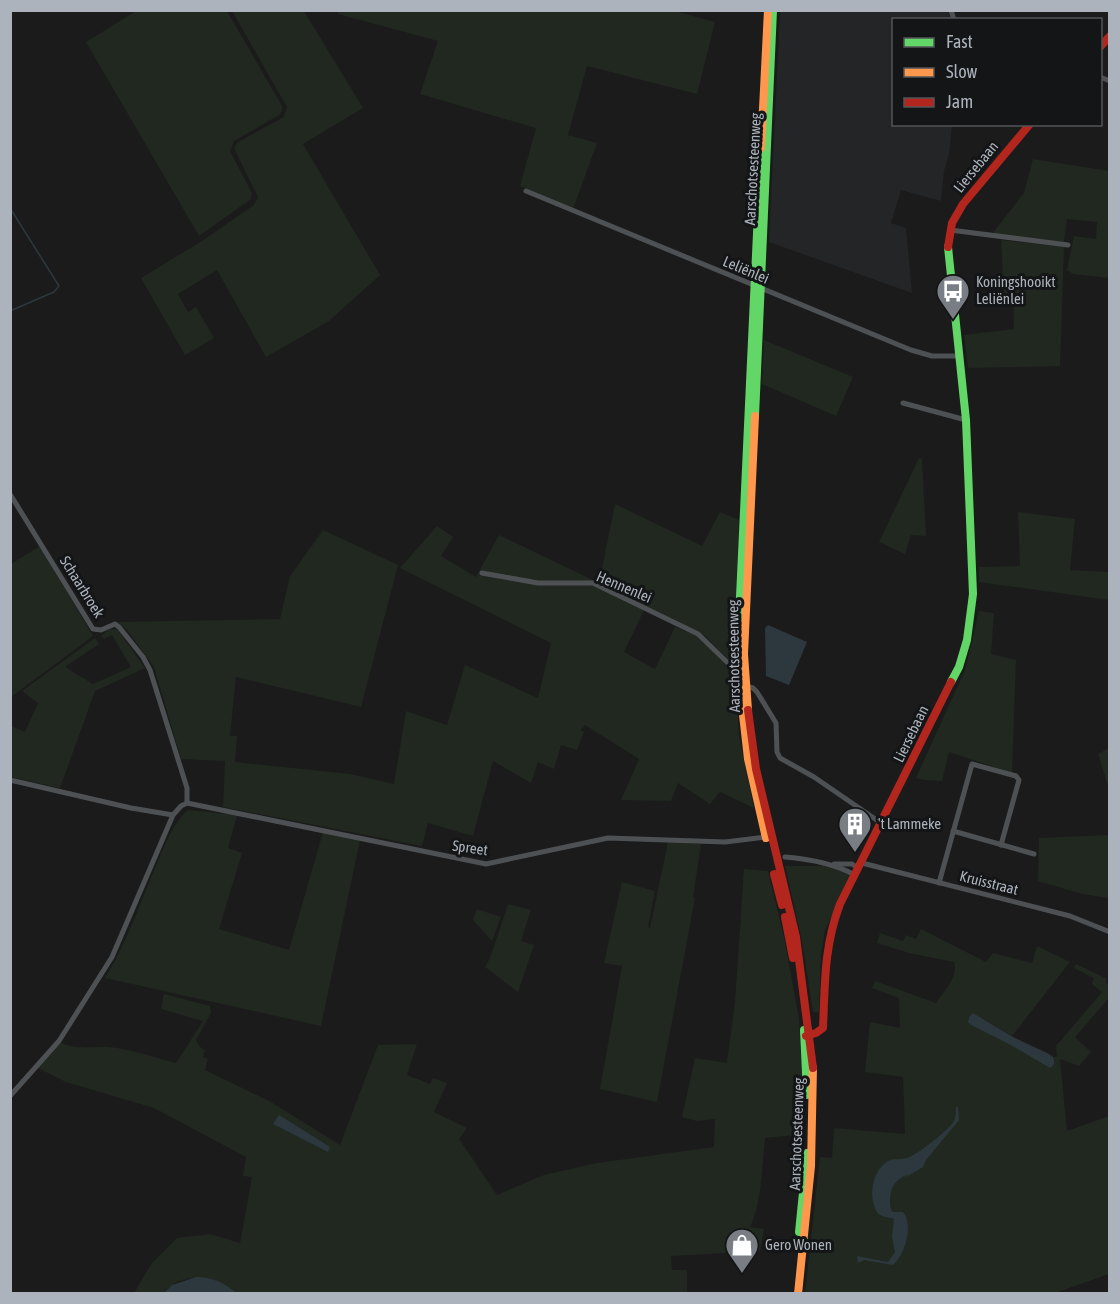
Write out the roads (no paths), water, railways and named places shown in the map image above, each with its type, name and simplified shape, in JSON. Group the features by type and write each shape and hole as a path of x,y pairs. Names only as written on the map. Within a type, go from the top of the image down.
{"main road":[{"name":"Aarschotsesteenweg","path":"768,10 744,622 745,686 768,837 807,1036 810,1079 807,1150 795,1293"},
{"name":"Aarschotsesteenweg","path":"768,837 754,791 744,736 739,668 740,582 773,10"},
{"name":"Liersebaan","path":"807,1036 816,1034 823,1028 828,940 840,904 959,667 970,630 973,594 966,420 948,245 956,214 1027,126"}],"street":[{"name":"Leliënlei","path":"526,191 921,354 960,356"},
{"path":"950,231 1068,245"},
{"path":"903,403 966,420"},
{"name":"Schaarbroek","path":"10,494 93,629 102,630 115,624 120,627 147,664 185,781 187,803"},
{"name":"Hennenlei","path":"482,573 538,583 593,584 698,634 732,667 739,668"},
{"path":"745,686 757,692 775,720 777,752 780,758 814,777 881,823"},
{"path":"939,883 972,764 1016,776 1019,780 1001,845"},
{"path":"10,780 131,808 173,815"},
{"path":"10,1096 59,1041 112,957 173,815 187,803"},
{"name":"Spreet","path":"187,803 486,864 608,838 725,842 768,837"},
{"path":"953,831 1034,854"},
{"path":"785,857 807,858 832,864 852,864 858,869"},
{"name":"Kruisstraat","path":"858,869 939,883 1070,916 1110,932"}],"waterway":[{"path":"10,208 59,286 54,292 10,311"}],"place":[{"name":"Koningshooikt Leliënlei","path":"953,320"},
{"name":"'t Lammeke","path":"855,853"},
{"name":"Gero Wonen","path":"742,1274"}]}
